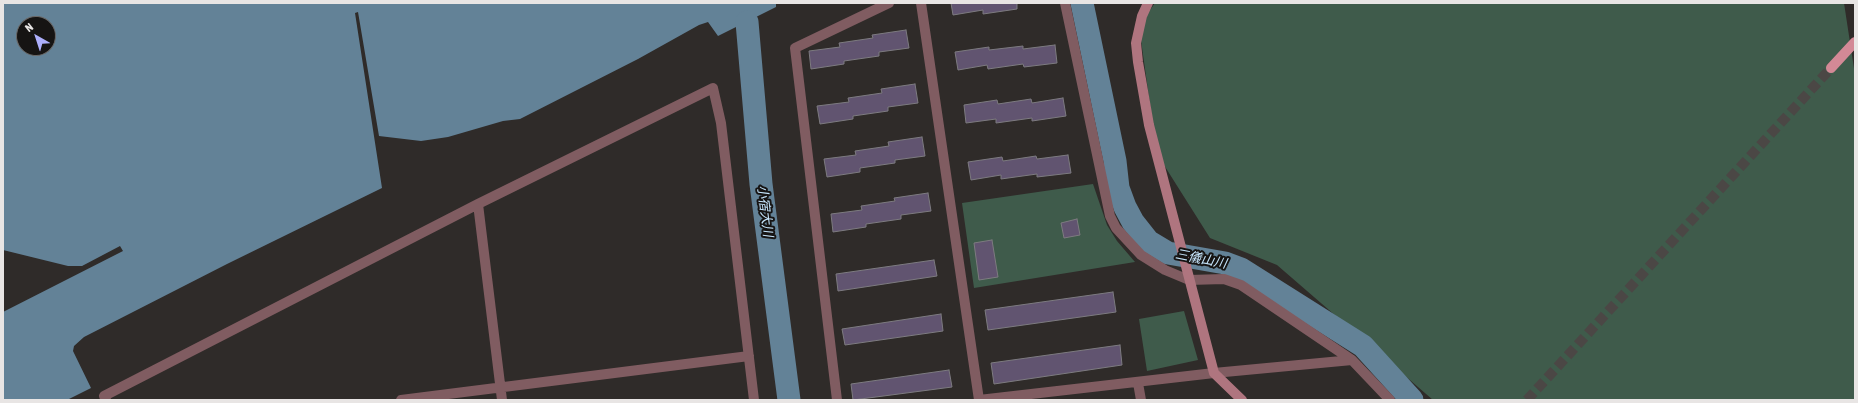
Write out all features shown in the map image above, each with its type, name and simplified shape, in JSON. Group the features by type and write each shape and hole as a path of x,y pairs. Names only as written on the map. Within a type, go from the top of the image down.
{"main road":[{"path":"1831,68 1855,42"}],"street":[{"path":"837,400 795,48 889,3"},
{"path":"921,3 979,400 1214,373 1352,360"},
{"path":"1065,3 1110,216 1116,228 1141,255 1165,270 1189,277 1224,279 1241,285 1352,360 1390,400"},
{"path":"1148,3 1139,26 1136,43 1149,125 1214,373 1242,400"},
{"path":"106,400 104,396 478,204 713,88 721,123 754,400"},
{"path":"478,204 502,400"},
{"path":"401,400 500,389 749,356"},
{"path":"1138,382 1141,400"}],"green space":[{"path":"1155,3 1844,3 1855,75 1855,400 1433,400 1277,265 1210,238 1157,154 1139,26"},
{"path":"1093,184 1107,225 1117,241 1135,262 974,288 962,203"},
{"path":"1184,311 1198,360 1147,371 1139,319"}],"water":[{"path":"3,3 776,3 776,7 718,36 708,22 699,25 638,59 520,119 503,121 448,137 421,141 379,136 358,12 355,13 382,188 227,264 84,337 74,346 73,351 91,388 67,400 3,400 3,312 123,251 120,246 82,266 68,266 3,250"}],"building":[{"path":"951,3 1017,3 1017,9 983,14 983,10 953,15"},
{"path":"906,30 909,48 879,52 879,56 844,61 844,64 811,69 809,51 840,47 839,43 873,38 872,35"},
{"path":"1055,45 1057,63 1024,67 1023,64 988,69 987,65 958,70 955,52 989,47 989,50 1023,46 1023,49"},
{"path":"915,84 918,103 888,107 888,111 853,116 853,119 820,124 817,106 849,102 848,98 882,93 881,89"},
{"path":"1063,98 1066,116 1032,121 1032,118 996,123 996,119 966,123 964,105 997,100 998,104 1031,99 1032,103"},
{"path":"922,137 925,156 895,160 895,163 860,168 860,172 827,177 824,159 856,155 855,151 889,146 888,142"},
{"path":"1068,155 1071,173 1037,177 1037,174 1001,179 1001,175 971,180 968,162 1002,157 1003,161 1036,156 1037,159"},
{"path":"928,193 931,211 901,215 901,219 866,224 866,227 833,232 831,214 862,210 861,206 895,201 894,198"},
{"path":"1077,219 1080,235 1064,238 1061,223"},
{"path":"992,240 998,277 979,280 974,243"},
{"path":"934,260 937,276 838,291 836,274"},
{"path":"1113,292 1116,312 988,330 985,310"},
{"path":"941,314 943,331 845,345 842,329"},
{"path":"1120,345 1122,365 994,384 991,363"},
{"path":"949,370 952,387 853,400 851,384"}],"waterway":[{"name":"三儀山川","path":"1082,3 1115,161 1118,188 1125,207 1133,222 1148,241 1168,253 1225,263 1241,269 1363,346 1412,400"},
{"name":"小宿大川","path":"747,22 761,184 789,400"}],"tunnel":[{"path":"1527,400 1831,68"}]}
